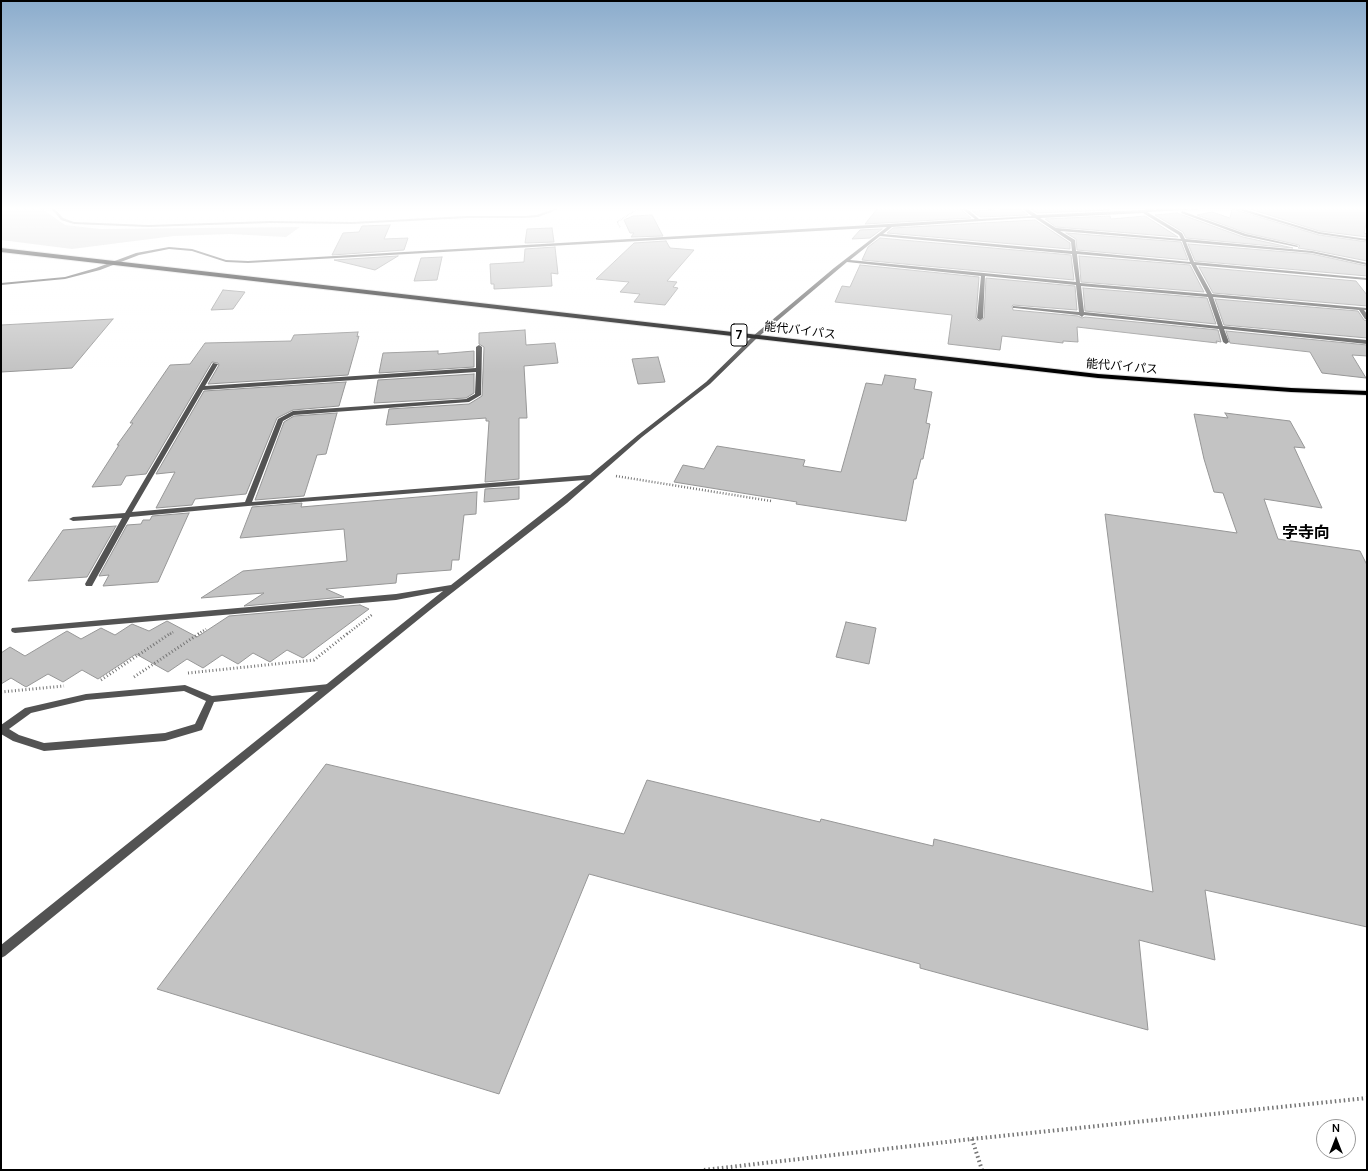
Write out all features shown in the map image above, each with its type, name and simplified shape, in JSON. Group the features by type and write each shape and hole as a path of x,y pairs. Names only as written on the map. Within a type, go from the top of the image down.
{"highway":[{"name":"7","path":"101,263 112,264"},
{"name":"能代バイパス","path":"112,264 1098,376 1252,387 1367,393"}],"street":[{"path":"1,284 65,278 116,263"},
{"path":"1,952 329,687 564,501 640,436 708,382 755,337 845,263"},
{"path":"863,263 1078,284 1367,309"},
{"path":"1076,263 1082,314"},
{"path":"1178,263 1367,279"},
{"path":"1193,264 1210,295 1226,342"},
{"path":"980,318 983,275"},
{"path":"1015,307 1367,342"},
{"path":"1360,308 1367,318"},
{"path":"248,504 280,420 293,413 468,401 478,395 479,347"},
{"path":"89,584 127,515 215,364"},
{"path":"201,388 478,370"},
{"path":"73,519 592,477"},
{"path":"15,630 396,597 454,587"},
{"path":"211,699 199,727 165,736 44,747 16,738 2,730 28,710 86,697 184,688 211,699 329,687"}],"path":[{"path":"613,475 771,501"},
{"path":"187,673 314,660 396,597"},
{"path":"139,678 132,678 208,628"},
{"path":"104,681 97,682 176,630"},
{"path":"1,692 68,685"},
{"path":"704,1170 972,1139 1367,1098"},
{"path":"972,1139 982,1170"}],"building":[{"path":"345,263 387,263 375,270"},
{"path":"420,263 441,263 437,280 414,281"},
{"path":"557,263 558,274 551,273 552,286 494,289 494,284 491,284 490,264"},
{"path":"613,263 683,263 667,281 677,282 673,287 678,288 665,305 634,302 640,294 620,292 629,282 596,279"},
{"path":"890,263 1072,263 1074,280"},
{"path":"1080,263 1161,263 1190,265 1204,292 1081,282"},
{"path":"1214,263 1352,263 1367,266 1367,276"},
{"path":"860,265 979,277 976,318 979,321 984,318 986,278 1075,286 1077,310 1013,305 1013,310 1078,316 1082,318 1085,317 1218,330 1221,342 1216,341 1217,343 1077,327 1078,342 1063,341 1063,343 1002,336 1000,350 948,344 952,315 835,302 842,286 850,287"},
{"path":"1199,267 1356,281 1367,295 1367,306 1213,293"},
{"path":"1083,288 1207,298 1216,324 1085,311"},
{"path":"223,290 245,292 233,309 211,310"},
{"path":"1215,299 1358,311 1364,320 1367,321 1367,338 1224,325"},
{"path":"113,319 72,368 1,372 1,325"},
{"path":"525,330 526,345 555,343 558,363 524,366 527,418 519,418 519,479 485,482 489,421 486,421 486,418 386,425 389,409 469,404 482,396 484,347 479,344 479,333"},
{"path":"1226,331 1367,345 1367,356 1352,355 1366,378 1322,373 1310,352 1230,343"},
{"path":"358,332 357,337 359,336 348,375 208,384 219,365 218,363 212,362 146,474 126,476 121,485 92,487 119,445 117,445 133,423 130,423 170,365 190,364 205,343 291,341 294,335"},
{"path":"438,351 438,354 474,351 474,367 379,373 383,353"},
{"path":"658,357 665,382 638,384 632,359"},
{"path":"474,374 474,393 466,398 374,403 378,380"},
{"path":"885,375 916,379 914,389 932,392 926,423 930,424 923,459 921,459 916,479 914,479 906,521 796,504 797,502 674,482 683,465 704,469 717,446 805,460 803,466 841,472 866,383 882,385"},
{"path":"346,382 339,406 293,410 277,418 246,494 195,499 192,505 156,508 175,472 156,474 204,391"},
{"path":"337,413 326,454 317,455 304,496 255,500 284,422 294,416"},
{"path":"1225,413 1290,421 1305,448 1294,447 1322,508 1264,499 1278,539 1360,551 1367,565 1367,927 1205,890 1215,960 1139,940 1148,1030 920,968 920,964 589,874 499,1094 157,989 326,764 624,834 647,780 820,822 821,819 933,846 934,839 1153,892 1105,514 1237,533 1223,493 1214,492 1204,459 1194,414 1228,418"},
{"path":"519,487 519,499 484,502 485,489"},
{"path":"477,492 476,514 464,515 459,560 452,560 451,570 397,574 396,583 326,589 344,597 244,606 264,593 201,598 243,571 347,561 344,529 240,538 252,507 302,503 301,507"},
{"path":"189,513 158,582 103,586 109,575 99,576 127,525 141,524 143,520 150,520 152,516"},
{"path":"116,526 87,577 28,581 63,530"},
{"path":"360,605 369,609 303,658 287,650 270,662 253,653 238,664 222,655 203,668 187,659 168,672 136,654 98,679 82,670 63,682 48,674 26,687 11,678 1,684 1,653 10,647 25,656 67,631 81,639 101,628 115,635 132,624 149,631 167,621 197,637 229,616"},
{"path":"846,622 876,628 869,664 836,657"}],"district":[{"name":"字寺向","path":"1306,534"}]}
